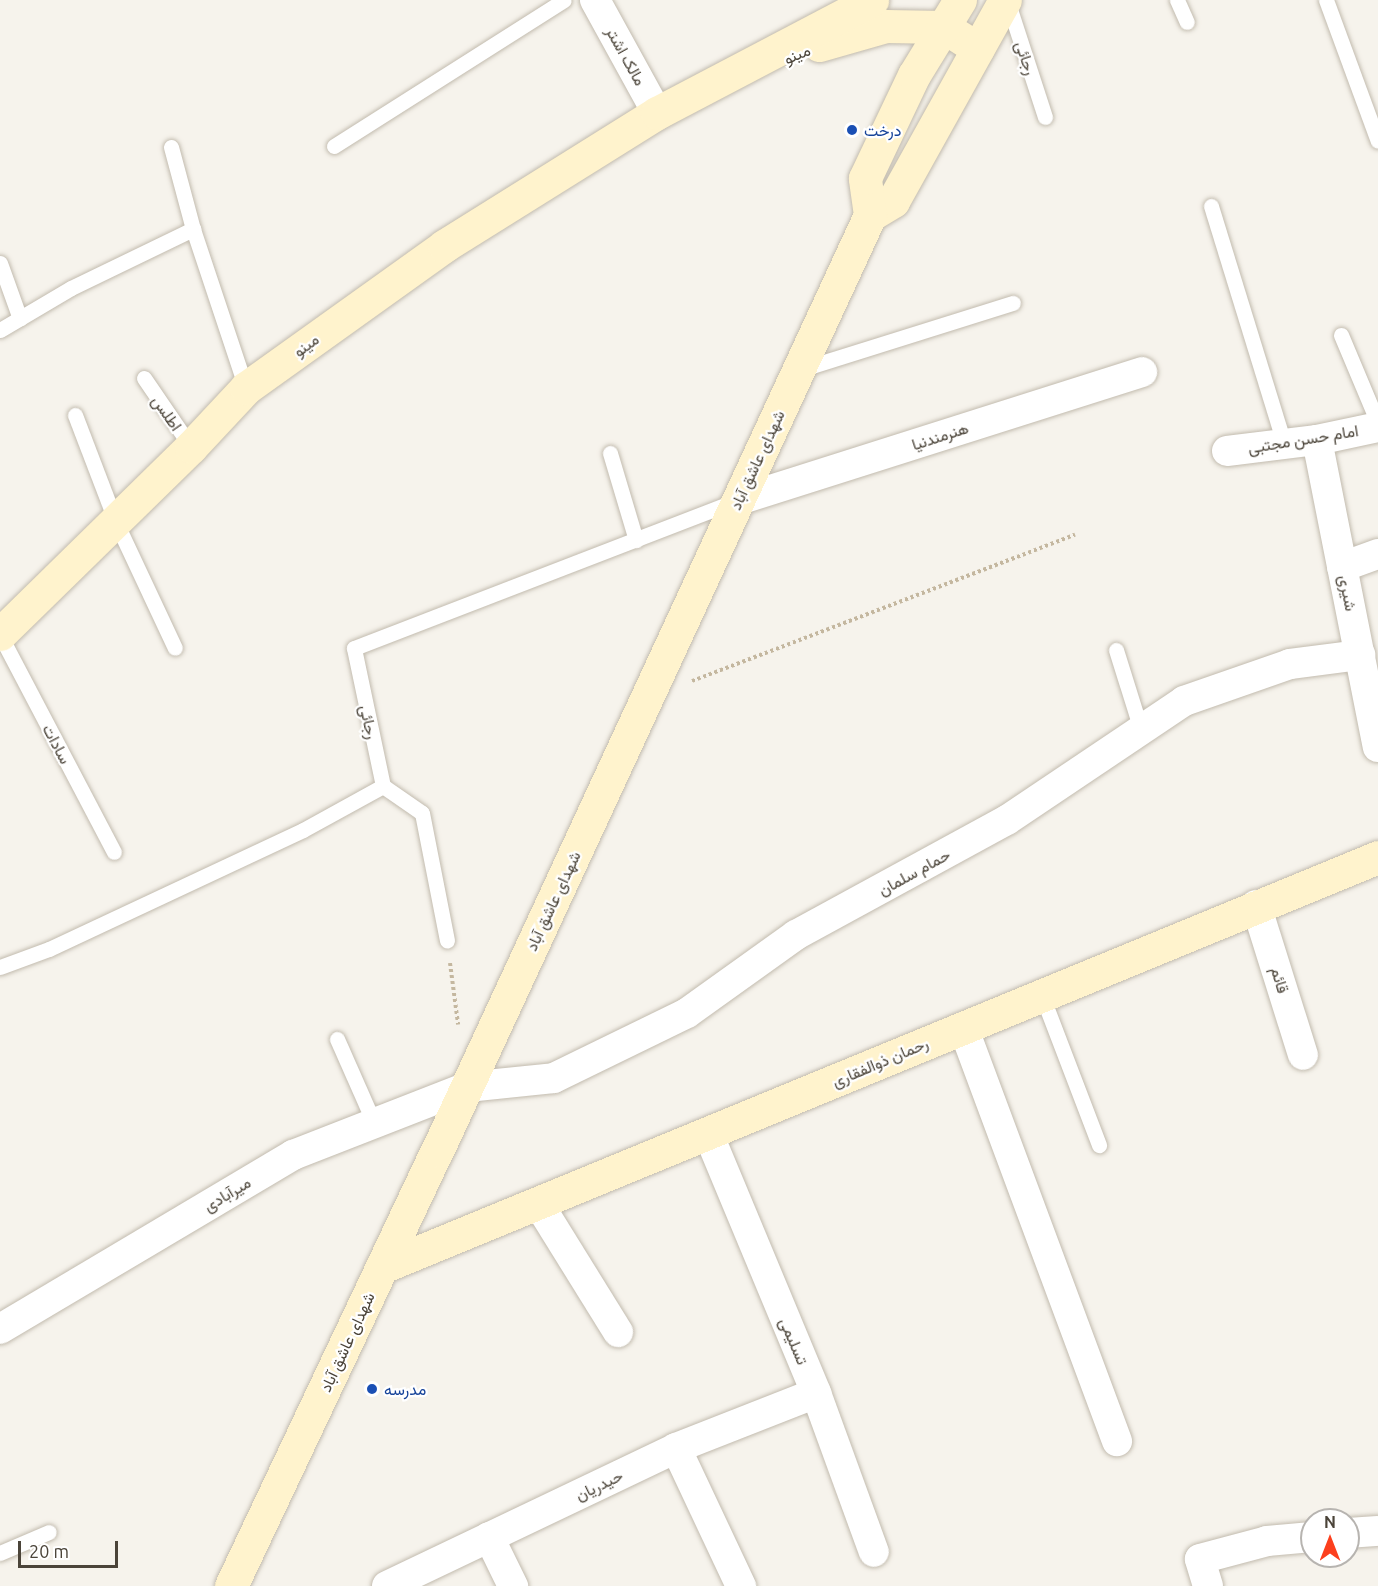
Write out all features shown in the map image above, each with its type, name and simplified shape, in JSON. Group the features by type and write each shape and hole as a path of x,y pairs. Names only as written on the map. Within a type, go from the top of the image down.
{"street":[{"name":"مالک اشتر","path":"595,0 657,113"},
{"name":"مینو","path":"0,635 191,447 246,388 444,246 657,113 872,0"},
{"path":"978,49 952,13 914,75 865,178 870,215 893,201 1006,0"},
{"name":"مینو","path":"657,113 841,36 952,13"},
{"name":"شهدای عاشق آباد","path":"231,1586 467,1087 870,215"},
{"name":"هنرمندنیا","path":"739,500 1142,372"},
{"name":"امام حسن مجتبی","path":"1227,450 1317,440 1378,425"},
{"name":"شیری","path":"1317,440 1378,747"},
{"path":"1342,567 1378,554"},
{"name":"حمام سلمان","path":"467,1087 554,1078 687,1013 796,935 1007,820 1184,701 1279,668 1360,655"},
{"name":"رحمان ذوالفقاری","path":"382,1267 1041,993 1378,856"},
{"name":"قائم","path":"1256,905 1303,1055"},
{"path":"963,1027 1118,1441"},
{"name":"میرآبادی","path":"0,1329 293,1155 467,1087"},
{"name":"تسلیمی","path":"708,1133 816,1393 874,1552"},
{"path":"538,1203 618,1332"},
{"name":"حیدریان","path":"387,1586 676,1448 816,1393"},
{"path":"676,1448 741,1586"},
{"path":"1360,1532 1378,1531"},
{"path":"489,1538 513,1586"},
{"path":"1208,1586 1200,1559 1267,1541 1300,1538"}],"lane":[{"path":"334,146 564,0"},
{"name":"رجائی","path":"1006,0 1045,117"},
{"path":"1177,0 1187,22"},
{"path":"1326,0 1378,141"},
{"path":"171,147 193,229 246,388"},
{"path":"1211,206 1284,444"},
{"path":"0,330 70,288 193,229"},
{"path":"0,263 20,319"},
{"path":"799,370 1013,303"},
{"path":"1341,335 1378,425"},
{"name":"اطلس","path":"144,378 191,447"},
{"path":"75,415 116,520 175,648"},
{"path":"610,453 636,540"},
{"name":"رجائی","path":"383,786 354,648 739,500"},
{"name":"سادات","path":"0,635 114,852"},
{"path":"1116,650 1141,730"},
{"path":"0,967 49,949 303,830 383,786 422,813 447,941"},
{"path":"1041,993 1099,1145"},
{"path":"337,1039 374,1124"},
{"path":"0,1553 49,1532"}],"path":[{"path":"646,698 1075,535"},
{"path":"447,941 459,1031"}],"place":[{"name":"درخت","path":"852,130"},
{"name":"مدرسه","path":"372,1389"}]}
